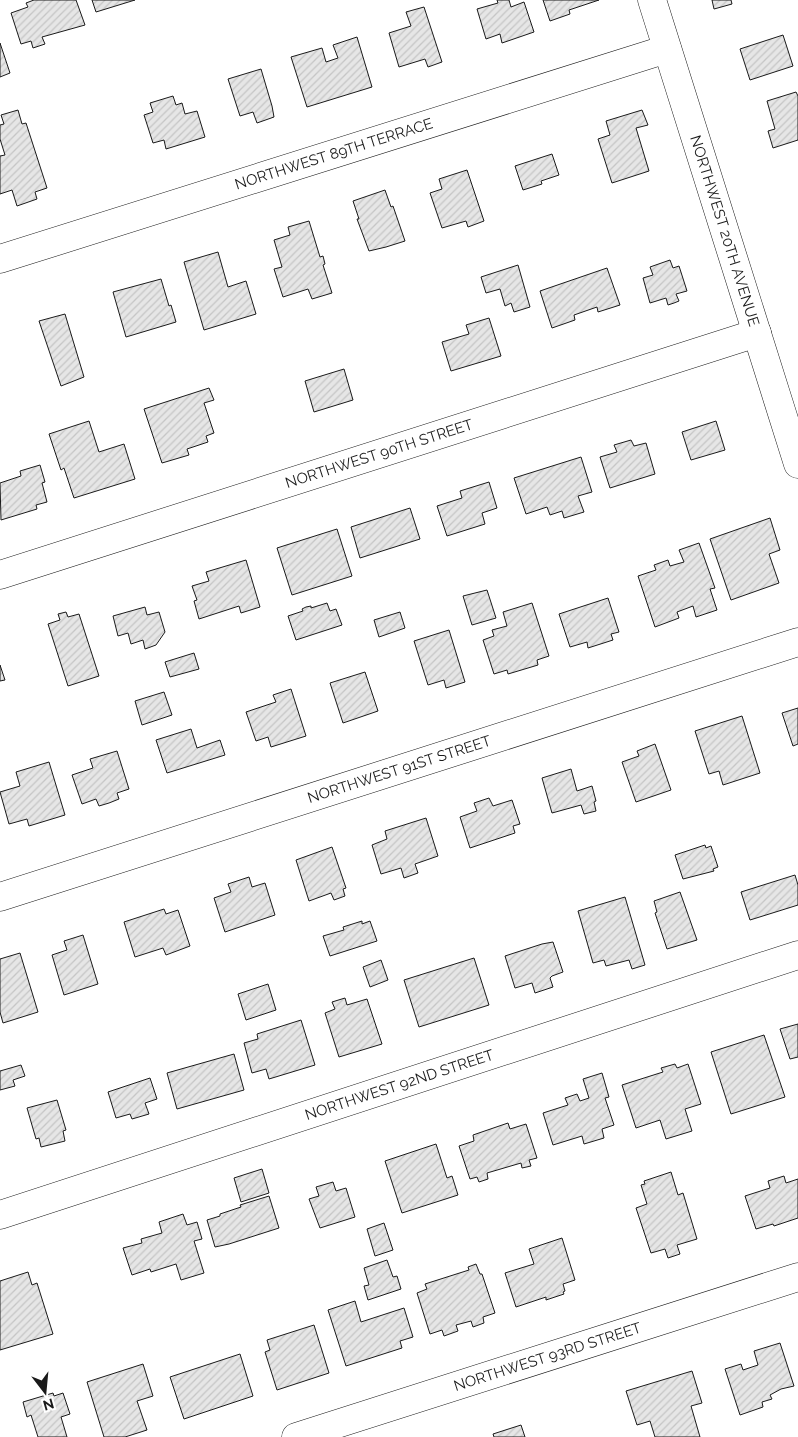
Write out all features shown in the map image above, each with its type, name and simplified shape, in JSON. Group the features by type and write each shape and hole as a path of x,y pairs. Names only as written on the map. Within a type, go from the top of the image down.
{"street":[{"name":"NORTHWEST 20TH AVENUE","path":"652,0 798,464"},
{"name":"NORTHWEST 89TH TERRACE","path":"0,259 667,49"},
{"name":"NORTHWEST 90TH STREET","path":"0,575 757,333"},
{"name":"NORTHWEST 91ST STREET","path":"0,897 798,642"},
{"name":"NORTHWEST 92ND STREET","path":"0,1215 798,955"},
{"name":"NORTHWEST 93RD STREET","path":"296,1437 798,1277"}],"building":[{"path":"34,0 76,0 85,25 42,37 45,44 33,48 31,41 21,44 11,13 28,7 26,3"},
{"path":"92,0 135,0 96,12"},
{"path":"497,0 509,0 511,7 524,2 534,32 502,43 500,34 486,39 477,9 498,3"},
{"path":"543,0 599,0 569,10 570,14 550,21"},
{"path":"712,0 731,0 732,4 714,9"},
{"path":"424,7 442,62 428,67 425,59 399,67 389,33 411,26 406,12"},
{"path":"783,35 793,66 750,80 740,49"},
{"path":"357,37 372,87 307,107 291,57 322,48 326,62 338,58 333,45"},
{"path":"0,43 10,73 0,77"},
{"path":"261,69 274,117 257,123 253,112 240,116 228,79"},
{"path":"796,92 798,96 798,140 773,148 768,131 775,129 767,101"},
{"path":"173,96 176,105 182,103 185,114 197,111 205,137 166,149 164,140 153,143 144,115 153,112 150,103"},
{"path":"18,110 22,124 26,123 47,188 35,192 37,199 17,206 12,190 0,194 0,156 5,155 0,139 0,125 4,124 1,115"},
{"path":"642,110 648,125 636,128 649,171 612,183 598,139 610,135 606,121"},
{"path":"552,154 559,175 541,181 542,184 523,190 515,166"},
{"path":"467,170 484,221 468,227 466,221 442,228 430,193 442,189 439,179"},
{"path":"385,190 391,207 393,206 405,241 369,251 357,219 359,219 353,201"},
{"path":"309,221 320,257 323,256 325,264 323,265 332,293 312,299 308,289 283,297 274,269 282,267 274,240 290,235 288,227"},
{"path":"218,252 228,287 246,281 256,314 204,330 184,262"},
{"path":"670,260 673,268 679,266 687,291 676,294 679,301 668,305 666,298 650,303 643,278 653,275 650,267"},
{"path":"518,265 530,307 514,312 511,303 505,306 500,289 486,293 481,277"},
{"path":"607,268 620,305 598,312 597,307 574,315 575,320 552,328 540,291"},
{"path":"161,279 176,322 126,337 113,292"},
{"path":"65,314 84,377 61,386 39,321"},
{"path":"489,318 501,356 451,371 442,342 469,334 466,325"},
{"path":"344,369 353,400 314,412 305,381"},
{"path":"209,388 214,400 204,403 214,433 206,436 208,442 187,449 189,455 162,463 144,409"},
{"path":"89,421 99,452 124,444 135,479 74,498 64,468 61,470 49,434"},
{"path":"716,421 725,450 691,460 682,432"},
{"path":"631,440 634,446 646,443 655,474 610,488 600,457 617,452 614,445"},
{"path":"581,457 592,492 578,496 584,512 564,518 562,511 550,515 547,507 526,514 514,478"},
{"path":"40,465 45,482 42,483 47,502 36,505 37,509 1,520 0,483 21,476 20,471"},
{"path":"489,482 497,508 482,513 485,524 447,536 437,506 462,498 460,491"},
{"path":"410,508 420,539 360,558 351,527"},
{"path":"770,518 780,550 769,554 779,583 731,600 710,539"},
{"path":"337,529 352,576 292,595 277,548"},
{"path":"699,543 715,588 710,589 717,610 696,617 693,606 677,612 679,618 655,627 638,576 656,570 654,565 668,560 670,566 684,562 679,550"},
{"path":"246,560 260,607 241,613 239,606 199,619 194,601 197,600 192,586 209,581 206,572"},
{"path":"487,590 496,618 472,625 463,596"},
{"path":"608,598 619,632 611,634 613,640 588,648 587,642 570,647 559,614"},
{"path":"327,603 330,611 336,609 342,625 296,640 288,616 303,611 302,609 306,607 311,606 311,608"},
{"path":"532,603 549,656 537,660 538,665 508,674 507,670 494,674 483,640 494,636 492,630 507,626 503,612"},
{"path":"145,607 147,615 159,612 165,632 156,645 145,649 143,640 131,644 128,633 118,636 113,616"},
{"path":"66,612 68,617 79,614 99,676 68,686 48,624 60,620 58,614"},
{"path":"400,612 405,628 379,637 374,620"},
{"path":"449,630 465,682 446,688 444,680 428,685 414,641"},
{"path":"194,653 199,669 170,677 165,662"},
{"path":"0,665 5,680 0,681"},
{"path":"365,672 378,711 343,723 330,683"},
{"path":"291,689 306,736 271,747 268,737 256,741 246,712 276,702 273,695"},
{"path":"164,692 172,715 142,725 135,701"},
{"path":"798,708 798,744 793,746 782,713"},
{"path":"742,716 760,773 723,785 719,771 709,774 695,731"},
{"path":"191,729 197,748 220,740 225,755 167,773 156,740"},
{"path":"655,744 671,790 636,802 622,762 639,756 637,751"},
{"path":"117,751 129,789 117,793 119,799 109,803 99,806 96,799 82,804 72,775 93,768 90,759"},
{"path":"49,762 65,815 29,826 27,819 9,824 0,792 20,786 16,772"},
{"path":"571,769 577,791 592,786 596,801 594,802 596,811 584,814 581,805 552,813 542,778"},
{"path":"489,798 493,806 512,800 520,824 513,826 515,833 470,848 460,817 477,811 474,803"},
{"path":"426,818 438,856 415,864 418,873 404,878 401,868 381,874 372,845 387,839 385,831"},
{"path":"705,845 706,848 711,846 718,867 713,869 714,871 683,879 675,855"},
{"path":"332,847 346,888 343,889 345,896 334,900 331,893 309,901 296,860"},
{"path":"795,875 798,885 798,905 750,920 741,892"},
{"path":"249,877 252,887 265,883 275,915 225,932 214,898 231,892 228,884"},
{"path":"680,892 697,940 667,949 655,913 657,912 654,901"},
{"path":"625,897 645,965 632,969 629,960 606,966 604,960 593,963 578,911"},
{"path":"164,909 166,914 178,910 190,946 166,955 163,948 135,957 124,922"},
{"path":"362,921 362,924 370,921 377,941 330,956 323,936 344,930 343,927"},
{"path":"83,935 98,984 64,995 52,955 67,950 64,941"},
{"path":"553,942 563,972 550,978 553,987 535,993 532,983 515,988 505,956"},
{"path":"20,953 38,1012 3,1023 0,1012 0,959"},
{"path":"474,958 489,1005 419,1027 404,980"},
{"path":"381,960 388,980 370,987 363,967"},
{"path":"268,984 276,1010 246,1020 238,994"},
{"path":"345,998 347,1005 367,999 382,1044 339,1057 325,1013 335,1009 332,1002"},
{"path":"301,1020 315,1065 269,1079 266,1069 252,1073 244,1043 258,1039 257,1034"},
{"path":"798,1024 798,1057 790,1059 780,1029"},
{"path":"764,1035 785,1097 731,1114 711,1052"},
{"path":"234,1054 244,1090 177,1109 167,1073"},
{"path":"675,1064 677,1068 688,1064 701,1104 685,1109 692,1131 666,1139 660,1120 636,1128 622,1085 663,1072 661,1068"},
{"path":"21,1065 25,1076 13,1080 15,1086 0,1090 0,1071"},
{"path":"602,1073 609,1097 605,1098 614,1125 602,1129 604,1138 584,1144 582,1136 553,1145 543,1113 568,1105 565,1098 577,1094 580,1101 589,1098 583,1079"},
{"path":"150,1078 157,1099 145,1103 149,1114 132,1119 130,1114 116,1118 108,1092"},
{"path":"57,1100 66,1130 63,1131 65,1141 41,1147 39,1138 36,1139 27,1108"},
{"path":"508,1123 510,1129 526,1124 537,1158 529,1160 531,1166 522,1168 521,1163 487,1173 488,1179 479,1182 477,1177 470,1179 459,1146 474,1141 473,1135"},
{"path":"436,1144 447,1178 452,1176 458,1195 402,1213 385,1161"},
{"path":"262,1169 269,1193 241,1202 234,1178"},
{"path":"671,1172 678,1195 683,1193 697,1239 677,1245 680,1254 668,1258 665,1249 651,1253 636,1208 647,1204 641,1185 645,1184 644,1181"},
{"path":"784,1176 786,1183 798,1179 798,1218 774,1226 773,1224 756,1229 745,1196 770,1188 768,1181"},
{"path":"333,1182 336,1191 346,1188 355,1217 320,1228 309,1199 319,1196 316,1187"},
{"path":"269,1196 279,1228 215,1247 207,1220 241,1207 240,1205"},
{"path":"183,1214 187,1225 197,1222 202,1239 194,1241 204,1273 181,1280 176,1264 151,1272 150,1269 132,1275 123,1248 142,1243 141,1239 162,1233 159,1222"},
{"path":"384,1223 393,1250 375,1256 367,1229"},
{"path":"562,1238 575,1280 563,1284 564,1294 546,1300 546,1297 516,1307 505,1273 534,1264 529,1249"},
{"path":"387,1260 393,1277 397,1276 401,1289 368,1300 364,1286 369,1285 364,1268"},
{"path":"476,1264 480,1274 482,1274 495,1313 483,1317 484,1323 473,1327 471,1321 456,1325 458,1331 444,1336 442,1330 430,1334 417,1293 427,1289 425,1284 469,1270 468,1267"},
{"path":"28,1272 32,1285 37,1283 53,1334 0,1350 0,1281"},
{"path":"355,1301 361,1322 404,1308 413,1337 400,1341 402,1348 346,1366 328,1310"},
{"path":"314,1325 329,1373 277,1390 265,1352 270,1350 267,1340"},
{"path":"780,1343 794,1386 781,1389 770,1395 772,1399 762,1402 763,1407 740,1415 725,1369 741,1364 743,1370 758,1365 754,1351"},
{"path":"240,1354 253,1396 184,1419 170,1377"},
{"path":"143,1364 153,1396 137,1401 147,1430 125,1437 104,1437 87,1382"},
{"path":"692,1371 702,1403 691,1406 700,1437 655,1437 650,1421 637,1425 626,1391"},
{"path":"53,1393 54,1396 63,1393 70,1414 61,1417 67,1437 38,1437 31,1415 27,1417 23,1402"},
{"path":"521,1425 525,1437 494,1437 493,1434"}]}
